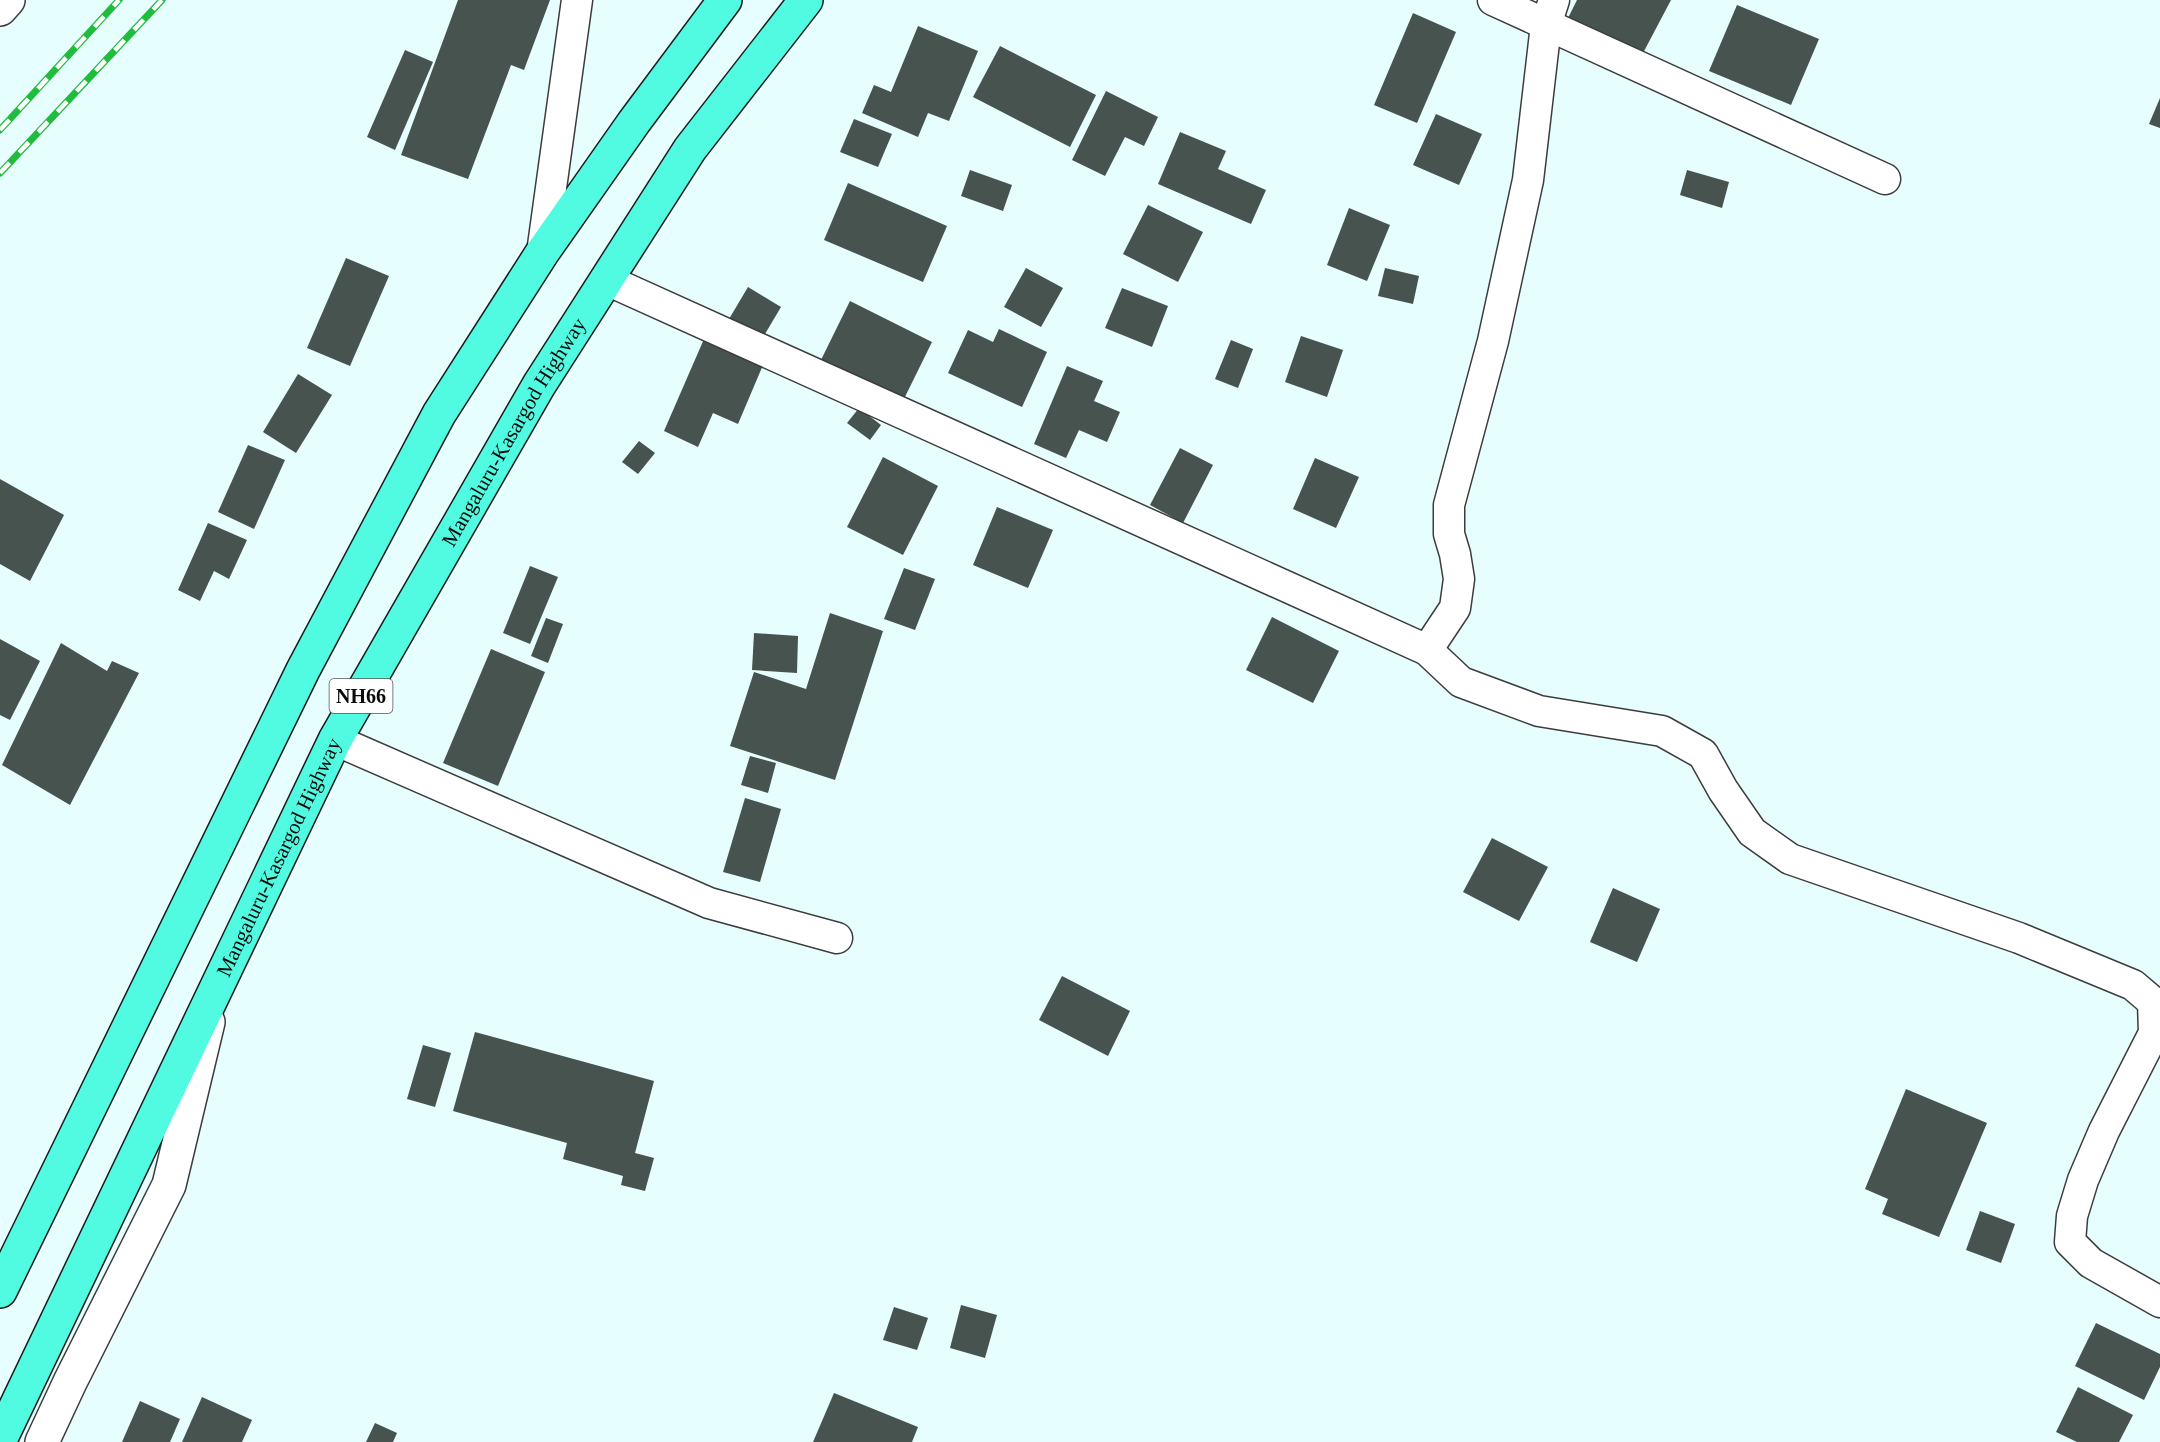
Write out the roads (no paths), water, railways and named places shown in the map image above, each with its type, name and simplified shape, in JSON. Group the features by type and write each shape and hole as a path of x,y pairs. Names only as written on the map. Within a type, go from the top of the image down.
{"highway":[{"name":"NH66","path":"0,1291 303,670 439,414 542,253 634,122 725,0"},
{"name":"Mangaluru-Kasargod Highway","path":"0,1440 335,741 539,385 690,149 806,0"}],"street":[{"path":"0,9 8,0"},
{"path":"542,253 577,0"},
{"path":"1493,0 1550,13 1886,179"},
{"path":"1426,650 1455,608 1459,579 1449,534 1449,505 1492,341 1528,180 1550,13"},
{"path":"606,280 1426,650 1461,682 1539,711 1662,732 1703,754 1723,790 1752,832 1790,859 2030,942 2133,985 2152,1002 2154,1033 2104,1131 2083,1180 2072,1216 2070,1242 2091,1263 2160,1302"},
{"path":"335,741 709,903 837,938"},
{"path":"42,1442 169,1185 217,988"}],"railway":[{"path":"0,130 119,0"},
{"path":"0,173 162,0"}]}
